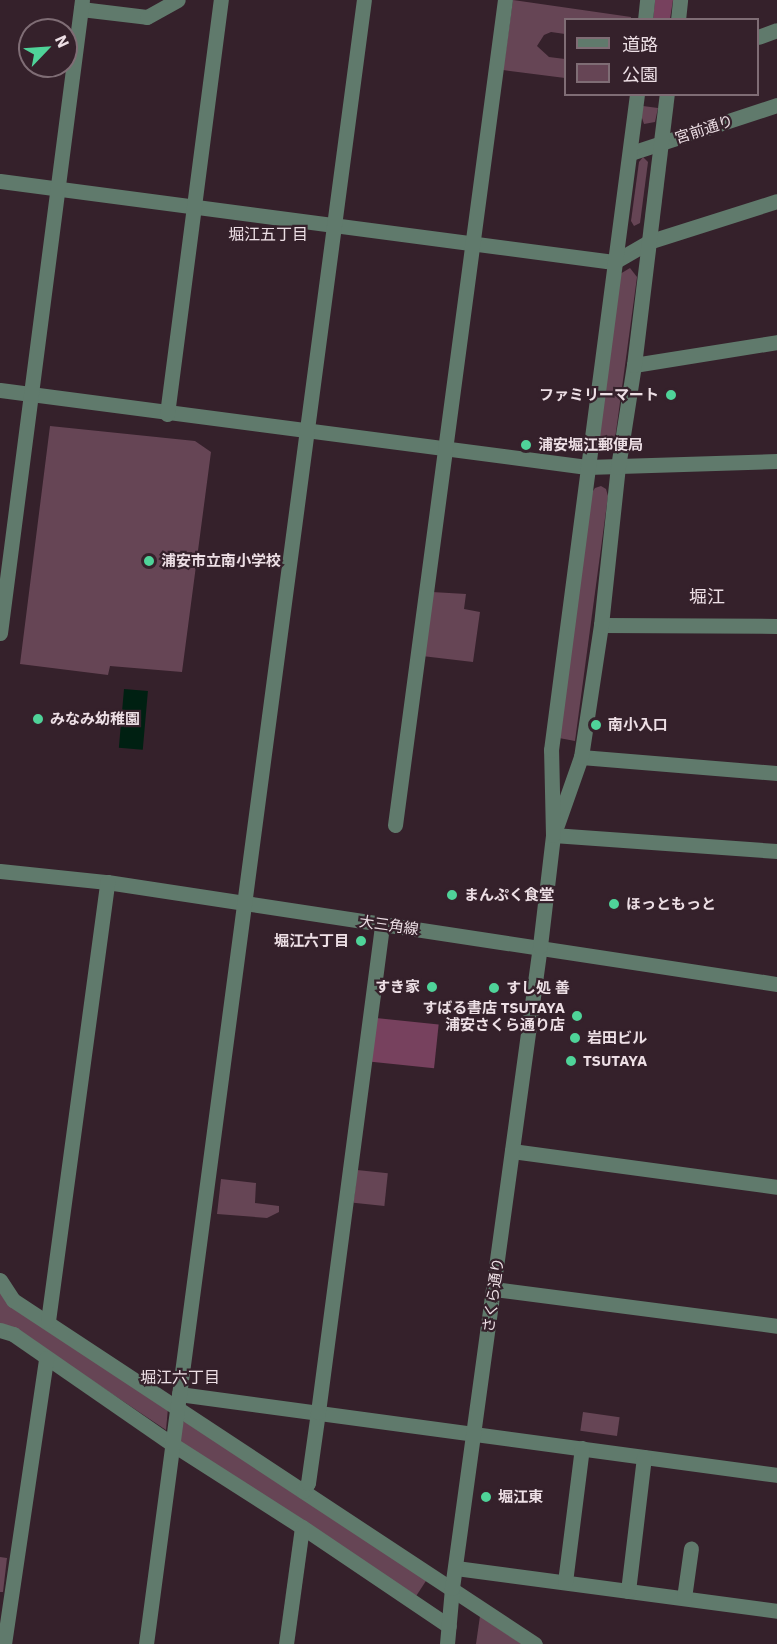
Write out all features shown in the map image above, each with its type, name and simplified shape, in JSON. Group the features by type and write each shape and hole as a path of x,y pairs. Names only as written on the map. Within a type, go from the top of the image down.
{"street":[{"path":"0,628 82,4 147,17 178,0"},
{"path":"167,414 221,0"},
{"path":"146,1644 364,0"},
{"path":"395,825 505,0"},
{"path":"645,18 647,0"},
{"path":"678,18 680,0"},
{"path":"759,37 777,30"},
{"path":"553,835 551,750 637,96"},
{"path":"553,835 581,756 601,625 618,467 634,365 668,96"},
{"name":"宮前通り","path":"631,153 777,105"},
{"path":"0,181 614,262 648,242 777,201"},
{"path":"634,365 777,342"},
{"path":"0,390 167,414 587,467 777,461"},
{"path":"601,625 777,626"},
{"path":"581,756 777,773"},
{"path":"553,835 777,851"},
{"name":"さくら通り","path":"447,1644 452,1588 494,1289 553,835"},
{"name":"大三角線","path":"0,871 107,882 382,925 540,946 777,984"},
{"path":"48,1321 107,882"},
{"path":"303,1491 308,1484 382,925"},
{"path":"512,1150 777,1187"},
{"path":"0,1280 14,1300 178,1402 303,1491 536,1644"},
{"path":"494,1289 777,1326"},
{"path":"0,1330 13,1334 172,1444 302,1527 449,1626"},
{"path":"4,1644 46,1358"},
{"path":"178,1402 318,1412 777,1475"},
{"path":"565,1582 582,1448"},
{"path":"628,1591 644,1457"},
{"path":"286,1644 302,1527"},
{"path":"684,1598 691,1548"},
{"path":"456,1568 777,1611"}],"green space":[{"path":"513,0 631,17 564,18 564,34 551,32 544,35 537,46 549,57 564,59 564,78 503,70"},
{"path":"643,106 658,108 655,122 644,124 641,115"},
{"path":"643,157 648,162 640,223 634,226 631,221 639,162"},
{"path":"630,268 637,277 615,439 612,444 606,444 599,437 620,274"},
{"path":"50,426 195,441 211,452 182,672 110,666 108,675 20,664"},
{"path":"601,486 606,489 608,496 575,741 559,738 591,494 595,488"},
{"path":"432,592 466,594 464,609 480,612 473,662 422,656"},
{"path":"357,1170 388,1173 384,1206 354,1203"},
{"path":"221,1179 256,1183 255,1203 279,1206 279,1212 267,1218 217,1214"},
{"path":"0,1292 168,1408 166,1430 15,1329 0,1325"},
{"path":"583,1412 620,1417 617,1436 580,1431"},
{"path":"184,1421 427,1579 416,1596 173,1438"},
{"path":"0,1557 7,1558 3,1592 0,1592"},
{"path":"480,1616 522,1644 476,1644"}],"shaded area":[{"path":"655,0 673,0 670,18 653,18"},
{"path":"124,689 148,691 143,750 119,748"},
{"path":"376,1018 439,1025 434,1068 371,1062"}],"place":[{"name":"ファミリーマート","path":"671,395"},
{"name":"浦安堀江郵便局","path":"526,445"},
{"name":"浦安市立南小学校","path":"149,561"},
{"name":"みなみ幼稚園","path":"38,719"},
{"name":"南小入口","path":"596,725"},
{"name":"まんぷく食堂","path":"452,895"},
{"name":"ほっともっと","path":"614,904"},
{"name":"堀江六丁目","path":"361,941"},
{"name":"すき家","path":"432,987"},
{"name":"すし処 善","path":"494,988"},
{"name":"すばる書店 TSUTAYA 浦安さくら通り店","path":"577,1016"},
{"name":"岩田ビル","path":"575,1038"},
{"name":"TSUTAYA","path":"571,1061"},
{"name":"堀江東","path":"486,1497"}],"district":[{"name":"堀江五丁目","path":"268,234"},
{"name":"堀江","path":"707,597"},
{"name":"堀江六丁目","path":"180,1377"}]}
